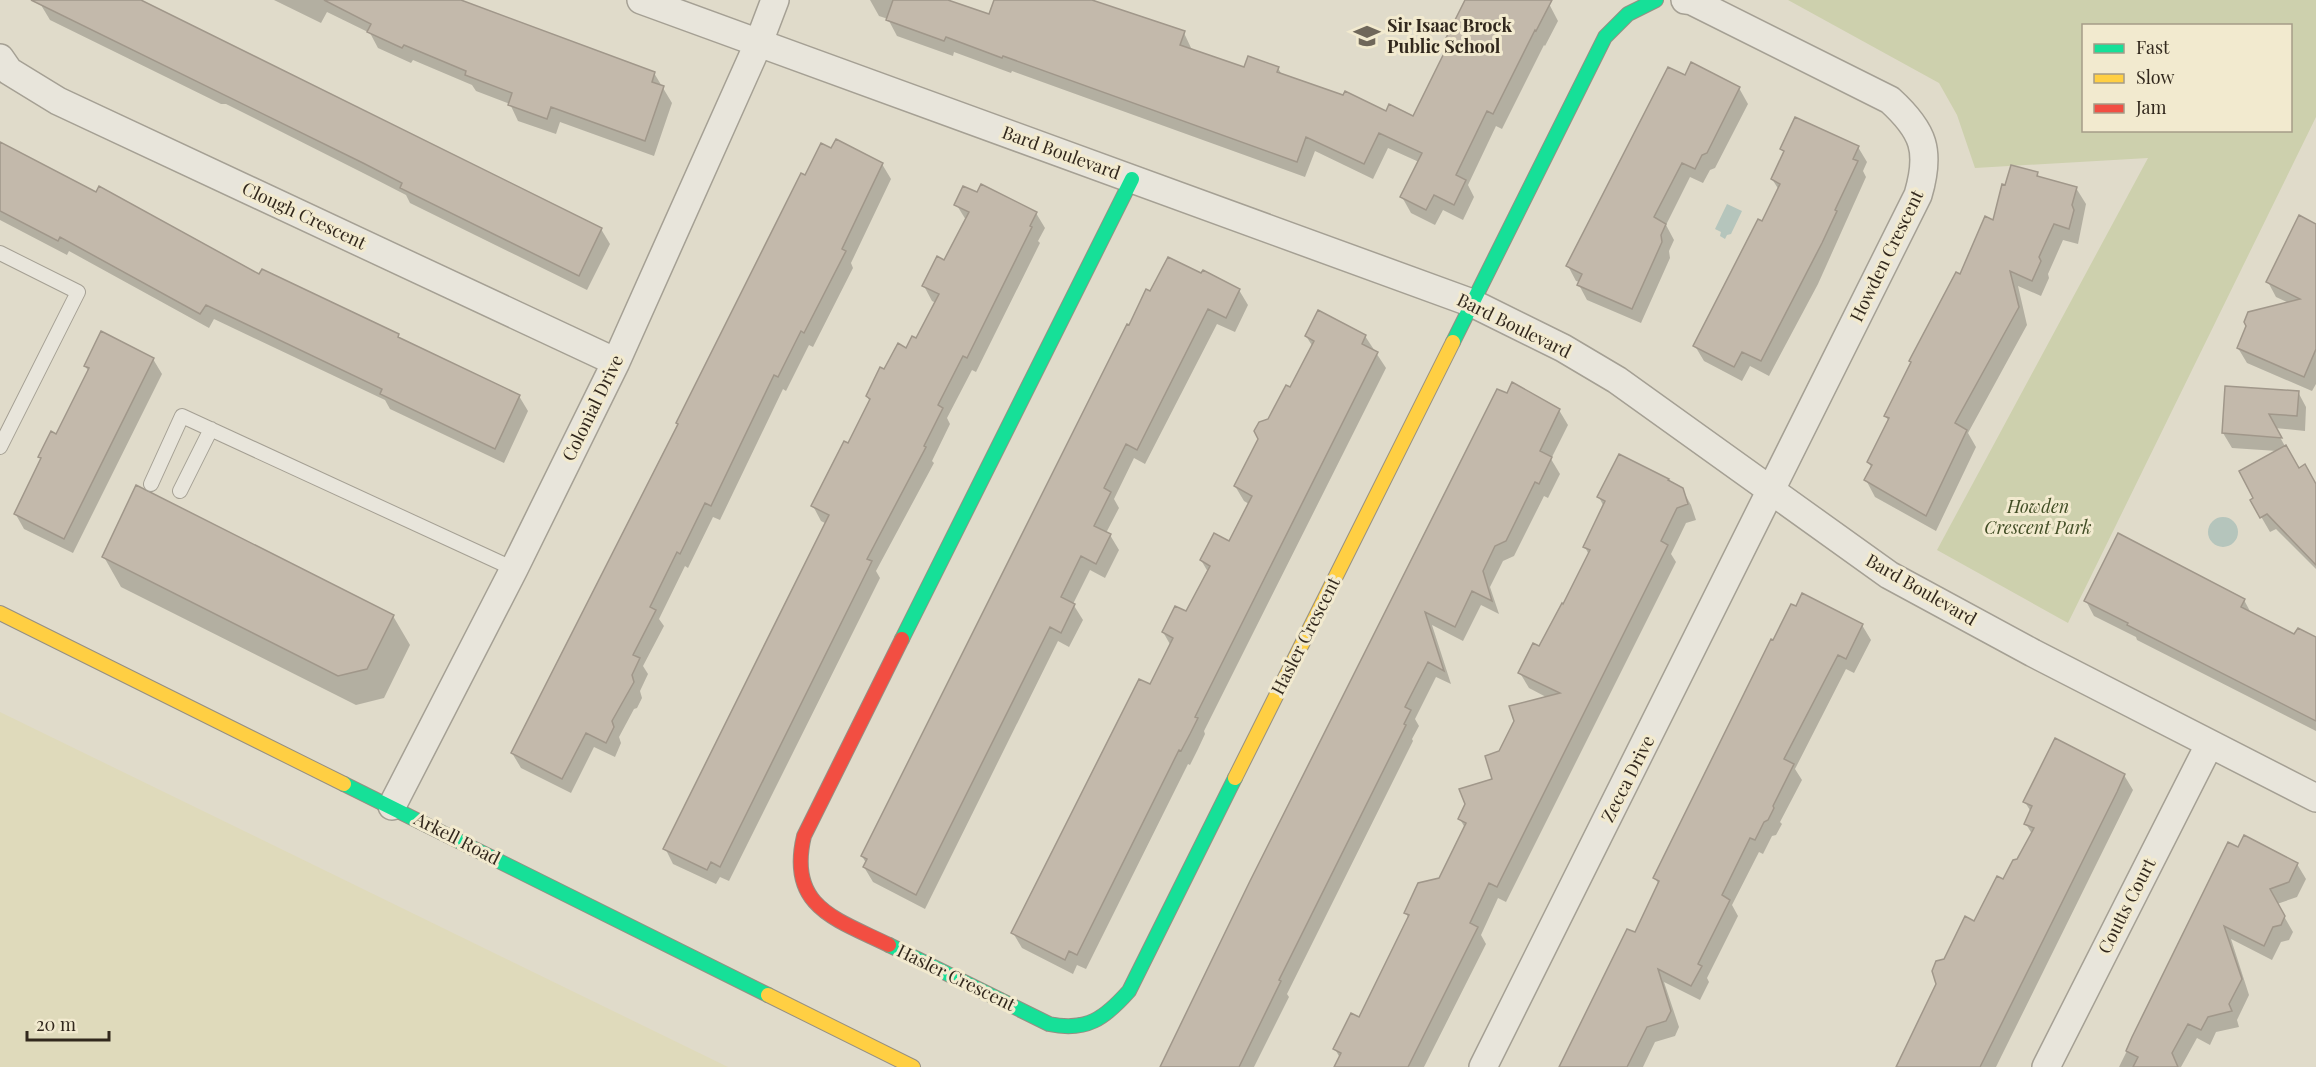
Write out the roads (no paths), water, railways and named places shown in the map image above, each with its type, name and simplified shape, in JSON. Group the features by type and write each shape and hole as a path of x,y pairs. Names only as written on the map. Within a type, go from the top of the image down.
{"street":[{"name":"Bard Boulevard","path":"641,0 1472,303 1563,348 1617,380 1889,575 2209,745 2316,798"},
{"name":"Colonial Drive","path":"392,806 514,569 616,362 759,42 775,0"},
{"path":"1472,303 1605,37 1620,18 1636,7 1656,0"},
{"name":"Howden Crescent","path":"1685,0 1692,1 1890,100 1917,130 1924,151 1925,172 1918,195 1772,491"},
{"name":"Clough Crescent","path":"0,58 9,71 58,101 616,362"},
{"name":"Hasler Crescent","path":"1132,179 809,825 799,854 798,870 802,884 810,898 825,913 1049,1024 1065,1028 1082,1026 1098,1020 1114,1008 1128,991 1472,303"},
{"name":"Zecca Drive","path":"1484,1067 1772,491"},
{"name":"Arkell Road","path":"0,613 913,1067"},
{"name":"Coutts Court","path":"2046,1067 2209,745"}],"lane":[{"path":"0,253 78,292 0,447"},
{"path":"151,484 182,416 514,569"},
{"path":"180,491 211,429"}],"place":[{"name":"Sir Isaac Brock Public School","path":"1367,36"}],"park label":[{"name":"Howden Crescent Park","path":"2038,517"}]}
